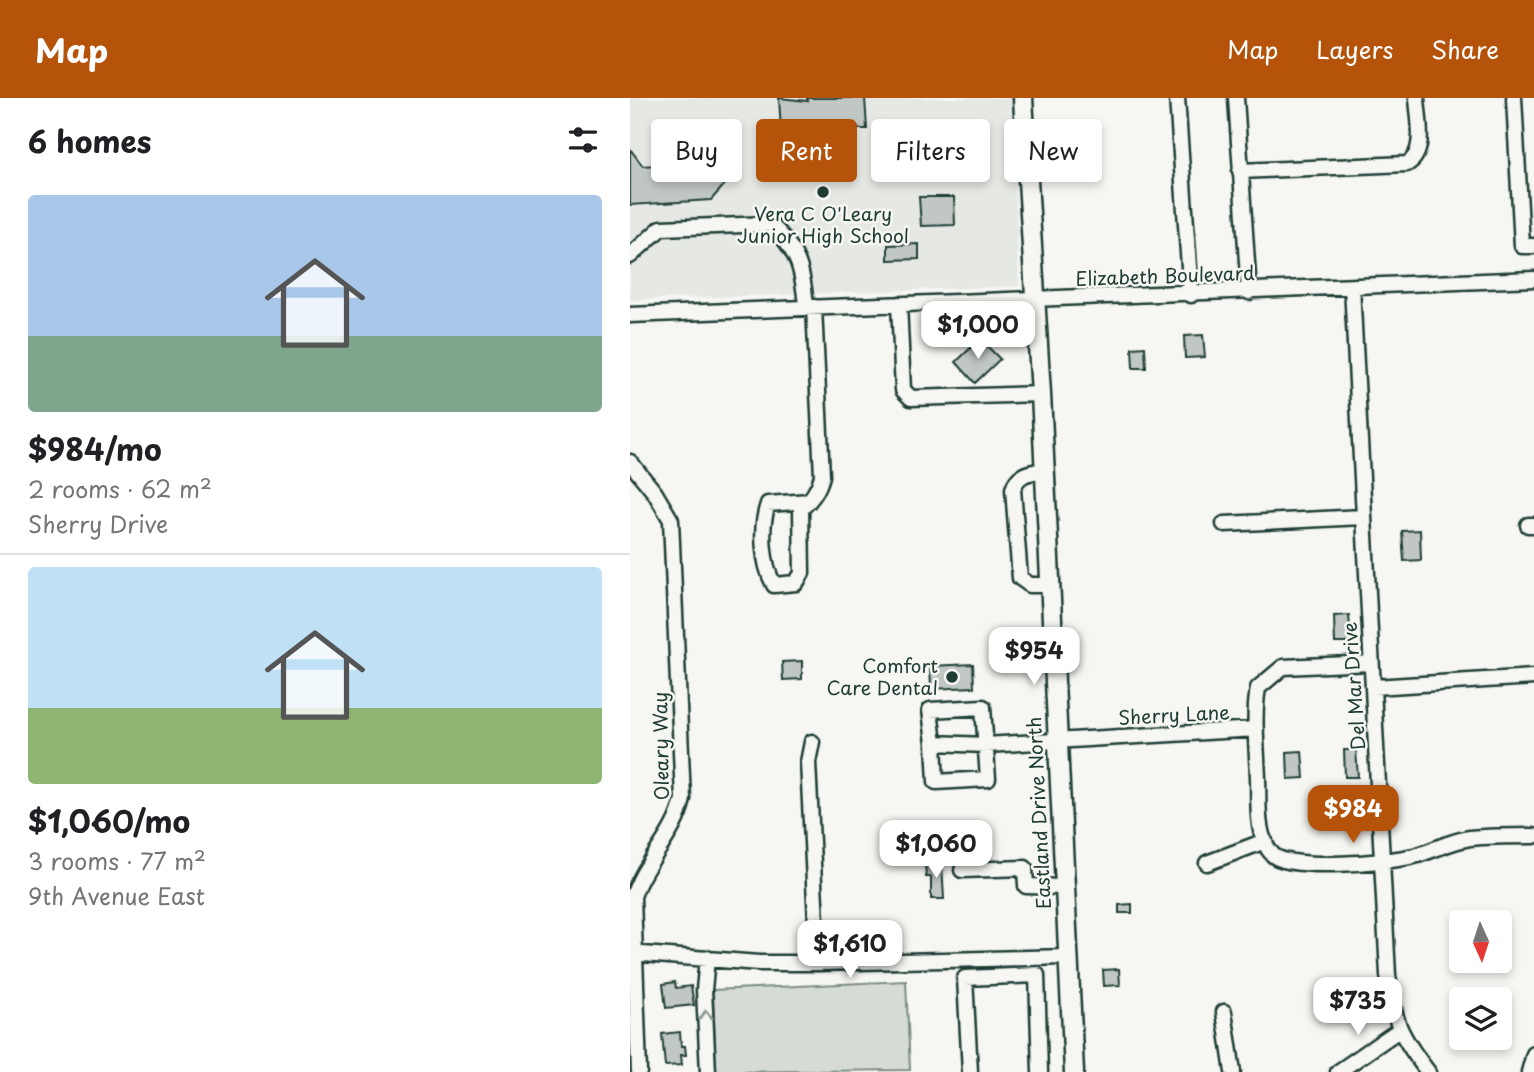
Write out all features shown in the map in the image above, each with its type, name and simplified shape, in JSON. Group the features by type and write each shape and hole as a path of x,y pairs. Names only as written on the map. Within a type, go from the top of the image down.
{"main road":[{"name":"Eastland Drive North","path":"1023,98 1041,394 1048,585 1074,1072"}],"street":[{"path":"1177,98 1191,295"},
{"path":"1236,98 1250,292"},
{"path":"1240,171 1407,164 1415,160 1419,149 1417,98"},
{"path":"1514,98 1522,246 1534,246"},
{"path":"630,256 661,228 769,224 789,242 804,273 810,307 822,476 817,492 809,501 801,509 802,573 796,583 774,585 766,571 764,517 768,504 809,501"},
{"name":"Elizabeth Boulevard","path":"630,316 1534,279"},
{"name":"Del Mar Drive","path":"1352,287 1388,975 1394,1017 1399,1030 1428,1072"},
{"path":"899,304 903,390 912,397 1041,394"},
{"name":"Oleary Way","path":"630,462 655,493 671,520 683,799 679,816 667,840 639,878 633,897 632,953 639,1072"},
{"path":"1044,470 1024,473 1016,479 1013,489 1020,578 1030,585 1048,585"},
{"path":"1224,524 1363,517"},
{"name":"Sherry Lane","path":"934,743 986,745 1256,729 1258,688 1283,667 1371,663"},
{"path":"1374,687 1534,677"},
{"path":"983,707 988,779 936,782 934,743 930,710 983,707"},
{"path":"1256,729 1260,820 1265,841 1277,859 1295,863 1383,862 1414,856 1470,838 1534,836"},
{"path":"812,742 808,761 818,964"},
{"path":"1207,863 1265,841"},
{"path":"962,870 1025,868 1026,886 1064,887"},
{"path":"632,953 758,963 818,964 1068,957"},
{"path":"707,958 705,990 708,1072"},
{"path":"970,1072 965,978 1037,975 1040,1072"},
{"path":"1224,1012 1233,1072"},
{"path":"1338,1072 1399,1030"},
{"path":"1529,1072 1534,1054"}],"shaded area":[{"name":"Vera C O'Leary Junior High School","path":"630,98 1012,98 1013,119 1004,119 1004,182 1015,182 1019,286 630,300"},
{"path":"906,981 910,1070 716,1072 713,990"}],"building":[{"path":"779,98 808,101 807,98 865,98 867,129 857,129 857,119 780,119"},
{"path":"630,149 643,166 651,165 651,182 727,182 711,200 630,205"},
{"path":"919,197 954,197 955,225 921,226"},
{"path":"919,244 919,259 888,260 888,245"},
{"path":"1203,335 1205,357 1185,358 1184,336"},
{"path":"980,339 1000,359 975,383 956,362"},
{"path":"1145,347 1146,368 1133,368 1132,348"},
{"path":"1420,530 1421,560 1404,561 1402,531"},
{"path":"1349,615 1351,643 1335,643 1334,616"},
{"path":"802,661 802,679 783,680 782,662"},
{"name":"Comfort Care Dental","path":"973,664 974,687 931,689 930,666"},
{"path":"1344,750 1356,750 1358,777 1345,777"},
{"path":"1302,751 1304,778 1288,779 1287,752"},
{"path":"925,863 942,863 944,899 931,899 931,877 926,877"},
{"path":"1132,904 1132,913 1119,913 1119,905"},
{"path":"1119,969 1120,985 1104,986 1103,970"},
{"path":"675,982 676,988 691,986 694,1005 666,1008 663,984"},
{"path":"680,1032 681,1046 685,1046 686,1055 681,1055 682,1065 665,1066 662,1034"}],"place":[{"name":"Vera C O'Leary Junior High School","path":"823,192"},
{"name":"Comfort Care Dental","path":"952,677"}]}
